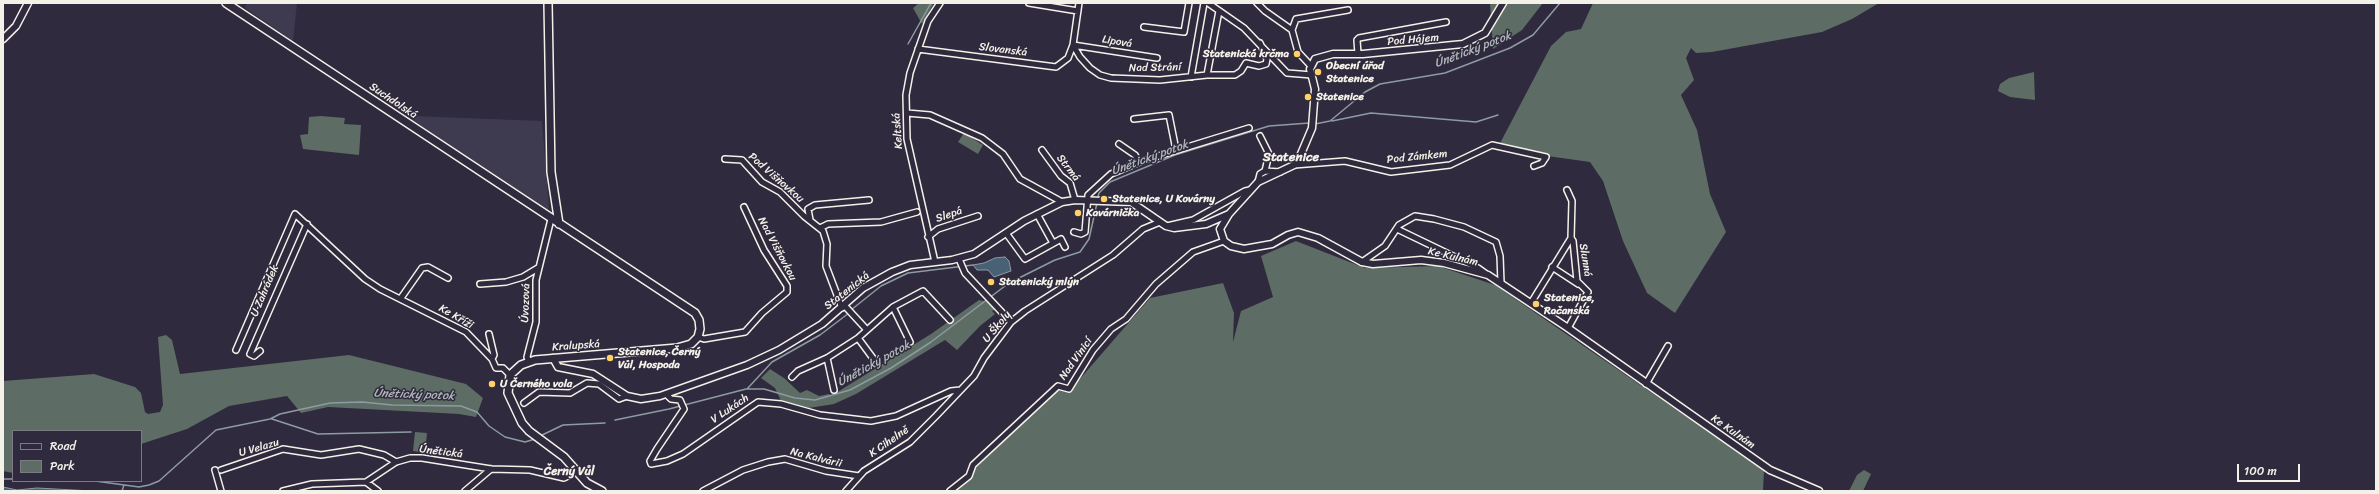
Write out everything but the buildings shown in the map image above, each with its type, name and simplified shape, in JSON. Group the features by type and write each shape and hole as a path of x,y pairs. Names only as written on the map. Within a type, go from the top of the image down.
{"main road":[{"name":"Suchdolská","path":"226,3 549,218"},
{"path":"233,3 249,18"},
{"path":"548,3 551,172 558,224"},
{"path":"549,218 694,314 700,324 698,338"},
{"name":"Kralupská","path":"510,375 517,368 529,362 553,358 677,348 691,344 698,338"},
{"path":"510,375 508,388 511,404 529,430 564,457 587,483 602,491"}],"street":[{"path":"3,38 16,26 28,3"},
{"name":"Keltská","path":"935,262 928,237 907,139 906,95 910,73 928,21 940,3"},
{"path":"1029,3 1078,11"},
{"path":"1073,45 1079,3"},
{"path":"1144,27 1184,32 1189,3"},
{"path":"1191,77 1204,3"},
{"path":"1208,3 1230,17 1260,43 1287,73 1312,75"},
{"path":"1257,3 1265,11 1292,30"},
{"name":"Pod Hájem","path":"1311,66 1315,59 1333,54 1358,54 1453,46 1469,42 1480,37 1488,30 1503,3"},
{"path":"1224,241 1220,229 1229,214 1258,182 1294,165 1307,145 1314,117 1315,89 1311,66 1298,52 1292,30 1296,19 1348,10"},
{"path":"1207,75 1219,11"},
{"path":"1358,54 1357,40 1359,38 1446,22"},
{"name":"Nad Strání","path":"1073,45 1080,57 1100,75 1160,80 1207,75 1235,75 1241,71 1246,63 1259,66 1266,64 1267,59 1260,43"},
{"name":"Slovanská","path":"918,49 1056,67 1068,58 1073,45"},
{"name":"Lipová","path":"1073,45 1157,58"},
{"path":"907,113 930,115 982,138 1003,154 1020,179 1062,202"},
{"path":"1134,119 1169,115 1176,150"},
{"path":"1074,232 1081,234 1085,232 1090,201 1088,195 1111,174 1139,162 1249,128"},
{"path":"1260,136 1269,154 1265,171"},
{"path":"1120,144 1135,155 1139,162"},
{"name":"Pod Zámkem","path":"1294,165 1345,161 1391,172 1450,165 1492,145 1546,157 1542,163 1534,166"},
{"name":"Strmá","path":"1042,150 1062,177 1070,183 1075,200"},
{"name":"Pod Višňovkou","path":"725,159 742,160 762,182 780,192 810,221 820,228"},
{"path":"1258,182 1260,174 1265,171 1281,172"},
{"path":"1166,226 1193,220 1245,191 1250,190"},
{"name":"Slunná","path":"1567,190 1572,201 1571,238 1579,284"},
{"name":"Pod Višňovkou","path":"810,221 808,209 815,205 869,200"},
{"name":"Statenická","path":"553,358 558,366 593,374 627,396 641,399 666,394 747,365 778,350 822,324 863,288 892,272 910,265 935,262 961,264 1006,233 1037,214 1062,202 1075,200 1131,202 1166,226"},
{"name":"Nad Višňovkou","path":"698,338 704,339 745,332 762,313 787,292 788,286 764,250 744,207"},
{"path":"867,330 851,312 843,306 826,266 828,244 820,228 828,224 881,222 917,212"},
{"name":"Ke Kříži","path":"236,350 295,214 365,278 466,332 492,359 496,368 502,368 510,375"},
{"path":"1037,214 1053,243"},
{"path":"1166,226 1174,228 1206,224 1229,214"},
{"name":"Slepá","path":"928,237 938,229 978,216"},
{"path":"1362,262 1385,246 1399,225 1415,216 1434,219 1464,227 1496,242 1500,256 1502,283"},
{"name":"Úvozová","path":"529,362 527,357 536,322 538,268 549,218"},
{"name":"U Školy","path":"960,390 974,376 984,358 1011,322 1025,311 1113,255 1143,230 1160,222"},
{"name":"U Zahrádek","path":"260,351 258,355 250,354 307,224"},
{"path":"1206,224 1220,229"},
{"path":"1397,229 1478,268 1488,275"},
{"name":"Ke Kulnám","path":"1224,241 1232,246 1259,248 1298,232 1318,238 1362,262 1379,263 1421,260 1458,266 1488,275 1568,328 1770,470 1819,491"},
{"path":"1006,233 1025,259 1061,239 1065,247"},
{"name":"Slunná","path":"1531,303 1571,238"},
{"name":"Nad Vinicí","path":"950,491 969,476 973,466 1058,386 1069,389 1093,350 1112,328 1126,318 1156,284 1193,252 1224,241"},
{"path":"961,264 1011,322"},
{"path":"401,298 422,268 428,267 448,278"},
{"name":"Slunná","path":"1552,267 1579,284 1588,292 1568,328"},
{"name":"Úvozová","path":"480,284 506,282 523,277 538,268"},
{"path":"792,377 798,371 826,358 858,338 893,307 923,292 950,320"},
{"path":"893,307 910,342"},
{"path":"489,334 494,355 492,359"},
{"path":"858,338 878,364"},
{"path":"1646,384 1668,346"},
{"path":"826,358 834,390"},
{"path":"524,403 539,392 570,393 587,383 604,387 619,399 627,396"},
{"name":"V Lukách","path":"666,394 671,399 680,400 684,410 657,449 650,461 651,464 667,461 683,454 758,402 781,404 820,415 877,420 896,416 951,391 960,390"},
{"name":"K Cihelně","path":"846,491 864,470 910,442 960,390"},
{"name":"U Velazu","path":"221,491 218,470 283,449 321,455 359,449 384,455 396,462"},
{"name":"Únětická","path":"366,482 396,462 422,458 491,469 530,470 564,478 576,472"},
{"name":"Na Kalvárii","path":"703,491 743,470 768,462 785,460 826,471 859,476"},
{"path":"465,491 491,469"},
{"path":"283,491 312,484 366,482 378,491"}],"shaded area":[{"path":"247,3 297,3 293,41 245,8"},
{"path":"403,113 413,116 542,121 549,207 547,213"}],"green space":[{"path":"919,3 934,3 922,24 913,8"},
{"path":"1490,3 1543,3 1522,30 1493,49"},
{"path":"1593,3 1879,3 1852,19 1822,32 1712,52 1696,53 1691,48 1686,58 1694,80 1681,95 1697,130 1710,194 1726,232 1675,313 1647,293 1623,241 1603,181 1590,162 1497,149 1551,46 1566,32 1581,29"},
{"path":"2034,72 2035,100 2010,97 1998,91 2000,84 2009,78"},
{"path":"321,116 345,118 344,124 361,125 359,155 303,149 300,135 308,134 309,117"},
{"path":"964,133 983,145 978,154 958,142"},
{"path":"1296,241 1365,268 1438,266 1495,285 1764,470 1763,491 952,491 1059,388 1072,388 1150,298 1223,283 1234,313 1233,342 1241,311 1273,297 1261,256"},
{"path":"979,300 988,302 996,309 992,311 995,314 980,326 957,350 945,340 856,394 834,404 809,408 781,401 775,388 761,378 770,369 784,378 800,393 807,390 819,396 829,394 831,396 931,334"},
{"path":"166,335 172,340 180,374 349,355 466,384 483,398 476,417 459,414 328,407 301,413 287,396 229,406 187,429 142,444 142,430 12,430 12,473 3,471 3,381 94,374 135,387 141,393 145,412 148,414 160,412 163,405 158,337"},
{"path":"415,432 427,433 425,453 413,451"},
{"path":"1864,470 1871,474 1863,491 1849,491 1857,475"}],"water":[{"path":"1005,257 1009,261 1011,271 994,277 988,270 977,270 973,265 984,263 995,258"},
{"path":"3,487 17,490 37,488 92,491 3,491"}],"waterway":[{"path":"908,44 931,3"},
{"name":"Únětický potok","path":"1315,124 1330,121 1365,92 1380,84 1445,73 1510,48 1533,35 1560,3"},
{"path":"1332,121 1371,113 1476,122 1498,115"},
{"name":"Únětický potok","path":"1097,200 1099,193 1110,182 1175,155 1269,126 1309,123"},
{"name":"Únětický potok","path":"615,420 669,409 746,389 764,389 795,398 815,400 850,390 891,368 931,342 1009,283 1055,260 1080,252 1089,239 1097,203"},
{"path":"851,310 881,286 908,273 973,265"},
{"path":"747,389 772,362 820,335 849,313"},
{"name":"Únětický potok","path":"102,482 139,487 149,485 159,481 216,430 270,419 280,414 330,403 362,402 392,405 461,406 477,412 489,426 505,437 525,442 535,439"},
{"path":"272,419 318,434 411,432"},
{"name":"Únětický potok","path":"540,436 563,425 605,423"},
{"name":"Únětický potok","path":"3,479 12,479"},
{"name":"Únětický potok","path":"122,491 124,485"}],"place":[{"name":"Statenická krčma","path":"1297,54"},
{"name":"Obecní úřad Statenice","path":"1318,72"},
{"name":"Statenice","path":"1308,97"},
{"name":"Statenice, U Kovárny","path":"1104,199"},
{"name":"Kavárnička","path":"1078,213"},
{"name":"Statenický mlýn","path":"991,282"},
{"name":"Statenice, Račanská","path":"1536,304"},
{"name":"Statenice, Černý Vůl, Hospoda","path":"610,358"},
{"name":"U Černého vola","path":"492,384"}],"district":[{"name":"Statenice","path":"1291,158"},
{"name":"Černý Vůl","path":"569,472"}]}
